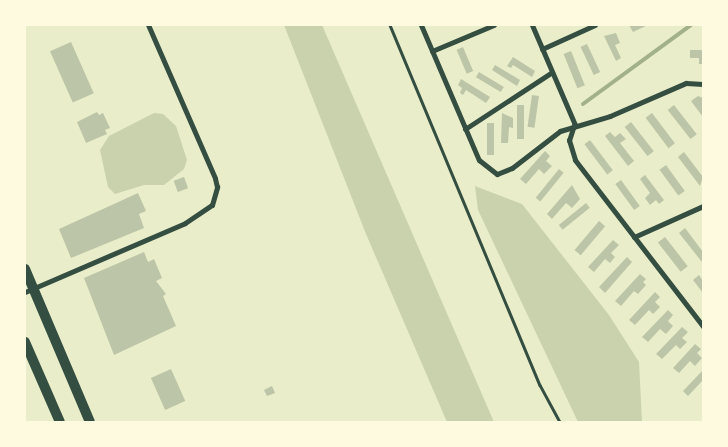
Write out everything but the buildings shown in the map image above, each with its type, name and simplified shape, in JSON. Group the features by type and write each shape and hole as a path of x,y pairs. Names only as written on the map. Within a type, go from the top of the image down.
{"main road":[{"path":"25,269 29,290 90,422"},
{"path":"25,342 60,422"}],"street":[{"path":"29,290 185,223 206,212 216,196 215,178 148,25"},
{"path":"421,25 479,160 497,174 512,168 552,136 575,125 610,116 686,83 703,84"},
{"path":"432,51 494,25"},
{"path":"532,25 575,125 569,140 575,160 703,326"},
{"path":"542,49 595,25"},
{"path":"465,129 552,72"},
{"path":"634,236 703,206"}],"path":[{"path":"390,25 540,385 560,422"}],"green space":[{"path":"284,25 322,25 494,422 447,422 366,234"},
{"path":"154,113 163,114 176,126 187,160 184,169 164,185 144,185 115,194 108,187 100,150 109,136"},
{"path":"475,186 522,204 609,315 639,362 642,422 578,422 478,210"}],"waterway":[{"path":"583,104 691,25"}]}
